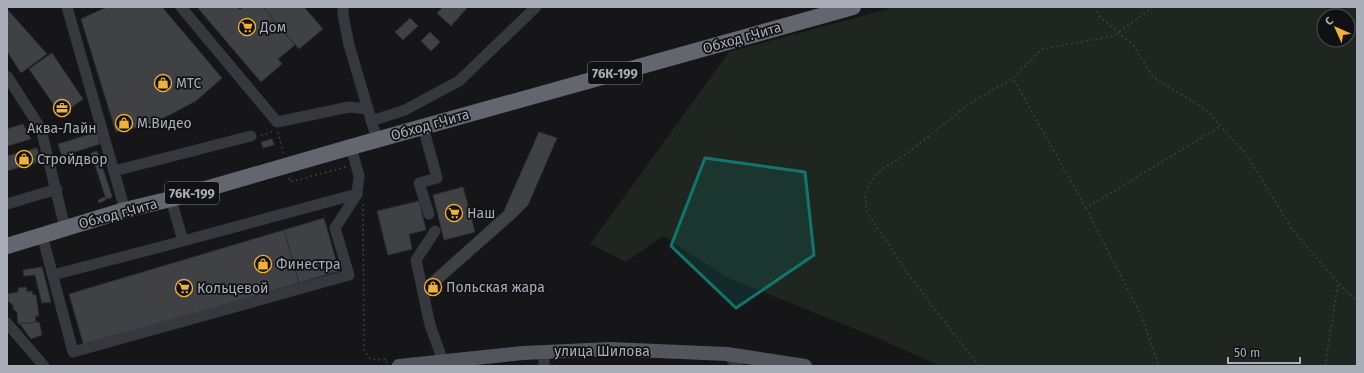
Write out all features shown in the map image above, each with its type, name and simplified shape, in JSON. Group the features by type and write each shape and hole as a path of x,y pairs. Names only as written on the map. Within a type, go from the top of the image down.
{"highway":[{"name":"Обход г.Чита","path":"7,246 125,210 171,199 351,147 853,7"}],"main road":[{"name":"улица Шилова","path":"405,366 544,352 610,348 727,354 805,366"}],"street":[{"path":"67,7 125,210"},
{"path":"181,7 277,122 349,107 368,109"},
{"path":"344,7 343,15 349,45 377,140"},
{"path":"371,121 404,110 459,81 536,7"},
{"path":"8,78 41,129 57,189 65,228"},
{"path":"423,127 437,178 419,183 429,214"},
{"path":"114,171 255,136"},
{"path":"42,235 74,352 348,275 335,228 360,196 356,165 351,147"},
{"path":"7,204 57,189"},
{"path":"53,275 360,196"},
{"path":"171,199 183,241"},
{"path":"435,231 416,260 430,325 443,361"},
{"path":"7,323 44,366"},
{"path":"544,352 544,366"},
{"path":"727,354 738,366"}],"path":[{"path":"1094,7 1100,17 1133,45 1152,77 1205,109 1221,126 1246,154 1292,229 1338,283 1357,301"},
{"path":"979,366 910,277 868,212 865,194 871,181 882,169 905,154 973,101 1013,78 1042,49 1113,36 1153,7"},
{"path":"1013,78 1086,208 1141,315 1159,366"},
{"path":"1086,208 1221,126"},
{"path":"255,136 277,130"},
{"path":"290,182 356,165"},
{"path":"360,196 364,349 369,358 376,360 386,359 387,366"},
{"path":"1325,366 1338,283"}],"highlighted area":[{"path":"705,158 805,172 814,255 736,308 671,246"}],"shaded area":[{"path":"896,7 1357,7 1357,366 940,366 880,339 726,277 663,236 626,262 590,244 729,52"}],"building":[{"path":"107,7 162,7 222,78 196,101 152,124 116,132 81,19"},
{"name":"Дом","path":"197,7 237,7 240,10 243,7 263,7 295,45 278,59 282,64 261,82"},
{"path":"263,7 304,7 323,29 299,49"},
{"path":"443,7 467,8 451,26 437,13"},
{"path":"7,9 47,54 21,73 7,51"},
{"path":"410,18 418,26 403,40 395,32"},
{"path":"430,32 440,42 431,51 421,41"},
{"path":"52,53 83,99 61,115 29,69"},
{"path":"23,124 31,139 7,146 7,129"},
{"path":"97,132 100,144 62,156 58,144"},
{"path":"539,132 557,138 528,205 429,294 425,282 504,211"},
{"path":"272,139 274,145 263,148 261,142"},
{"name":"Стройдвор","path":"37,148 41,161 7,171 7,156"},
{"path":"97,151 112,196 111,198 106,199 91,153"},
{"name":"Наш","path":"463,187 475,232 444,240 433,195"},
{"path":"105,197 106,200 99,203 98,200"},
{"path":"419,201 426,230 409,234 412,249 388,255 377,211"},
{"path":"324,218 339,271 299,283 284,230"},
{"name":"Кольцевой","path":"284,230 299,283 84,346 69,294"},
{"path":"42,267 51,302 42,303 35,275 24,276 23,270"},
{"path":"26,287 27,292 32,291 33,295 36,295 39,316 35,316 36,322 18,324 17,312 13,309 13,305 8,301 8,294 18,292 18,288"},
{"path":"39,322 42,335 31,339 20,324"}],"place":[{"name":"Дом","path":"247,27"},
{"name":"МТС","path":"163,83"},
{"name":"Аква-Лайн","path":"62,108"},
{"name":"М.Видео","path":"124,123"},
{"name":"Стройдвор","path":"24,159"},
{"name":"Наш","path":"454,213"},
{"name":"Финестра","path":"263,264"},
{"name":"Польская жара","path":"433,287"},
{"name":"Кольцевой","path":"184,288"}]}
